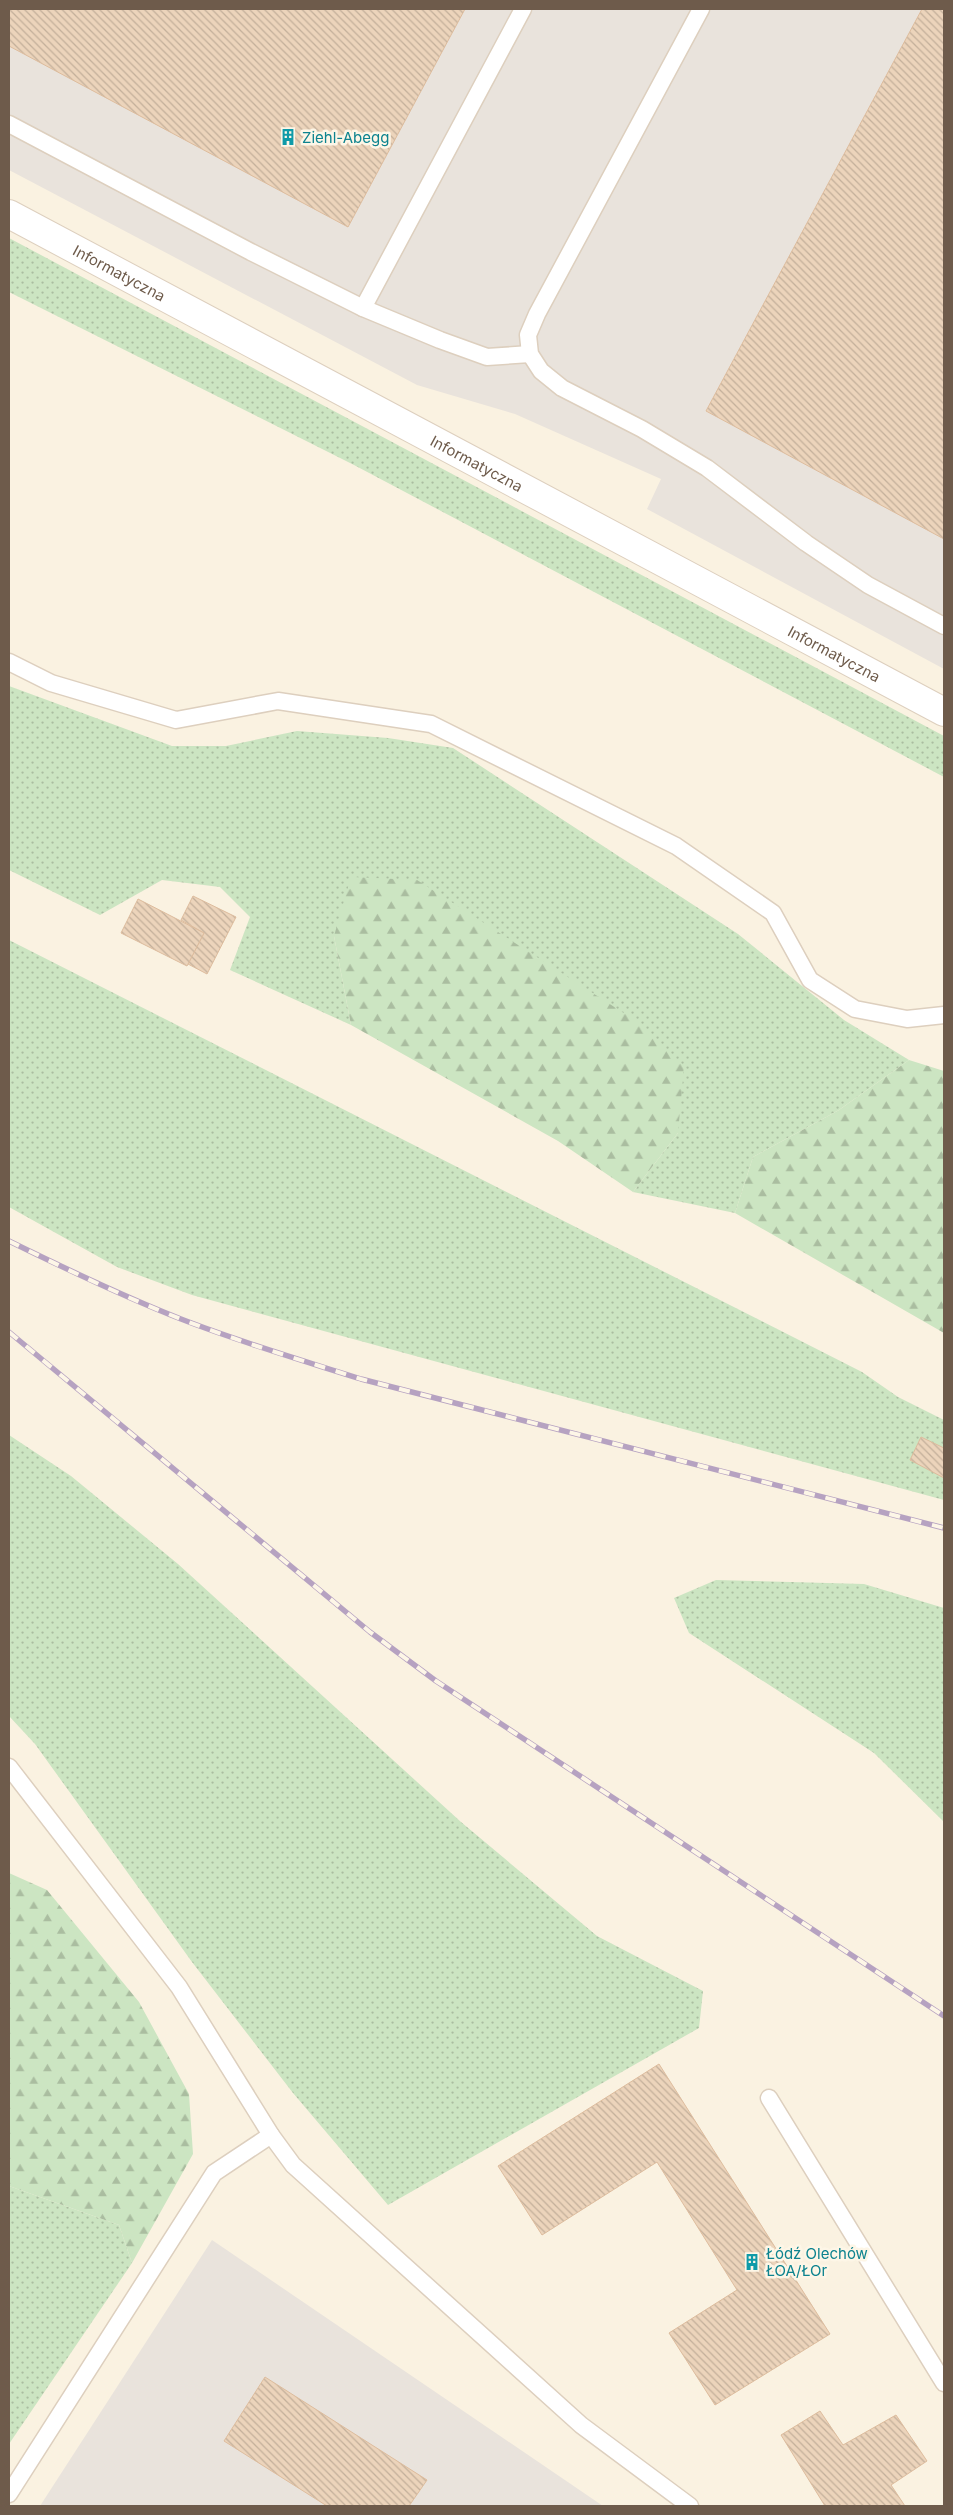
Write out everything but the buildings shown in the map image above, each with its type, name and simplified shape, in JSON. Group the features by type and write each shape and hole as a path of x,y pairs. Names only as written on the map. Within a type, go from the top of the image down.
{"street":[{"name":"Informatyczna","path":"9,214 944,712"}],"lane":[{"path":"363,308 524,9"},
{"path":"701,9 537,314 528,335 530,354 541,371 562,388 642,429 707,468 806,543 860,580 944,626"},
{"path":"9,124 251,252 363,308 487,357 530,354"},
{"path":"9,662 51,683 176,720 278,701 431,724 676,846 773,914 810,980 855,1009 906,1019 944,1015"},
{"path":"9,1768 179,1987 271,2135 293,2165 574,2418 690,2506"},
{"path":"769,2098 944,2383"},
{"path":"9,2494 214,2173 271,2135"}],"shaded area":[{"path":"9,9 944,9 944,669 647,509 661,479 515,414 417,385 9,170"},
{"path":"212,2240 603,2506 40,2506"}],"green space":[{"path":"9,238 944,736 944,777 354,465 9,292"},
{"path":"9,686 172,746 226,746 297,731 388,738 453,748 738,934 844,1020 909,1060 839,1110 753,1157 735,1213 633,1192 678,1133 334,936 351,1025 230,970 250,917 220,887 162,880 100,915 9,870"},
{"path":"351,877 417,880 633,1019 684,1066 678,1133 633,1192 558,1141 351,1025 334,936"},
{"path":"9,940 862,1372 898,1397 944,1420 944,1500 192,1295 117,1267 9,1207"},
{"path":"909,1060 944,1071 944,1333 735,1213 753,1157 839,1110"},
{"path":"9,1435 71,1476 178,1564 461,1822 597,1936 703,1991 699,2028 388,2205 293,2093 192,1962 35,1744 9,1716"},
{"path":"716,1580 864,1584 944,1608 944,1822 874,1753 689,1633 674,1598"},
{"path":"9,1873 47,1890 139,2002 189,2094 193,2154 132,2263 119,2225 9,2186"},
{"path":"9,2186 119,2225 132,2263 9,2444"}],"railway":[{"path":"9,1241 116,1292 181,1319 248,1343 361,1379 944,1528"},
{"path":"9,1332 370,1632 436,1681 944,2016"}],"place":[{"name":"Ziehl-Abegg","path":"288,137"},
{"name":"Łódź Olechów ŁOA/ŁOr","path":"752,2262"}]}
